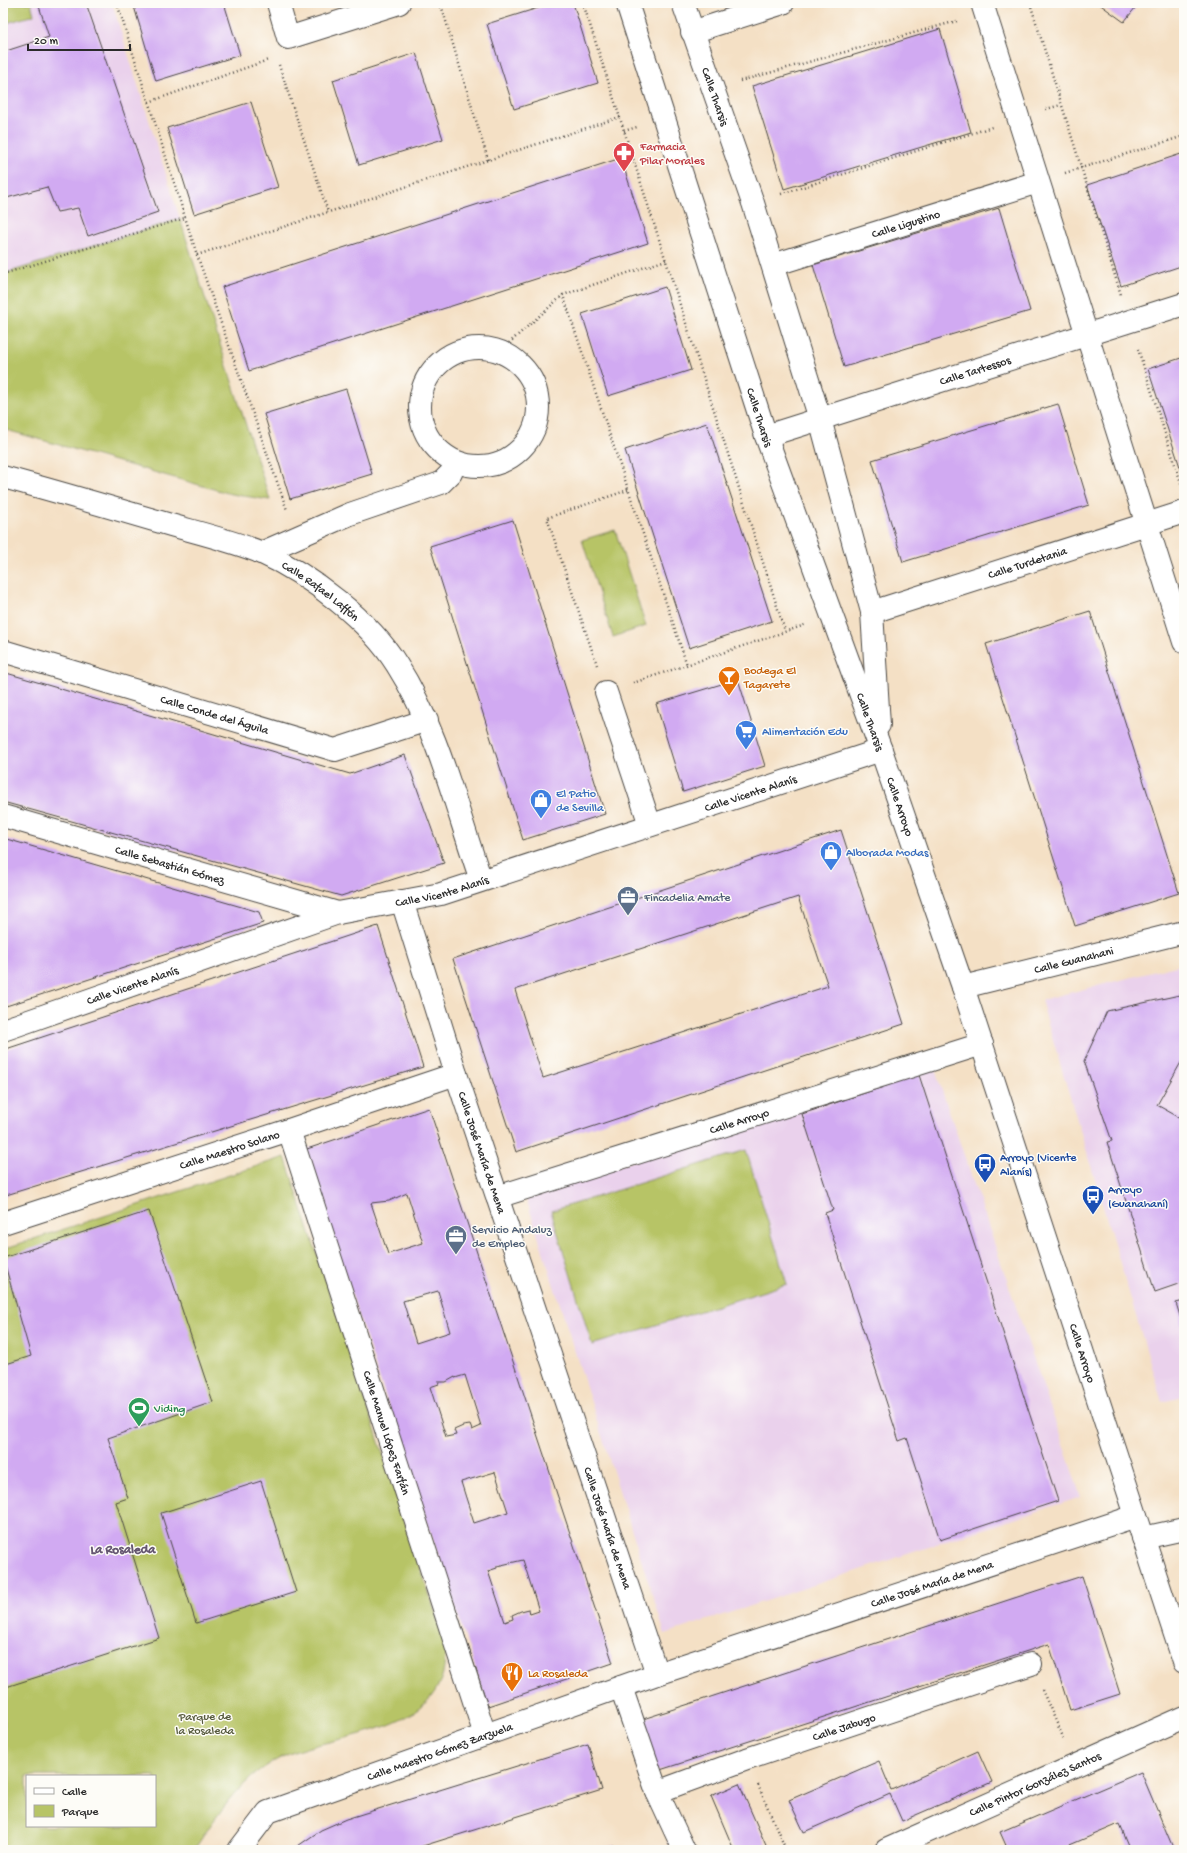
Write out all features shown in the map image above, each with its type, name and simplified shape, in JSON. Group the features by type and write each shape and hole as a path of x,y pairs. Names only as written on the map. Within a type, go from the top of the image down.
{"street":[{"path":"278,3 288,38 399,3"},
{"name":"Calle Tharsis","path":"627,3 766,436 881,750"},
{"name":"Calle Tharsis","path":"683,3 692,32 718,99 773,265 820,419 872,612 881,750"},
{"path":"692,32 783,3"},
{"path":"984,8 1184,642"},
{"name":"Calle Ligustino","path":"773,265 1038,182"},
{"name":"Calle Tartessos","path":"766,436 1184,304"},
{"path":"474,348 500,351 519,363 533,382 538,405 536,428 525,444 511,458 493,465 474,467 455,462 434,447 422,424 420,398 429,373 449,355 455,353 474,348"},
{"path":"261,553 350,514 441,483 451,472 455,462"},
{"name":"Calle Rafael Laffón","path":"3,477 96,503 261,553 304,575 344,607 374,636 397,664 427,720 482,880"},
{"name":"Calle Turdetania","path":"872,612 1184,512"},
{"name":"Calle Conde del Águila","path":"3,651 335,750 427,720"},
{"path":"606,692 650,825"},
{"name":"Calle Vicente Alanís","path":"3,1030 338,913 441,894 881,750"},
{"name":"Calle Arroyo","path":"881,750 982,1044 1184,1662"},
{"name":"Calle Sebastián Gómez","path":"3,816 338,913"},
{"name":"Calle José María de Mena","path":"402,901 456,1074 657,1674 1136,1516"},
{"name":"Calle Guanahani","path":"963,987 1184,932"},
{"name":"Calle Arroyo","path":"497,1197 982,1044"},
{"name":"Calle Maestro Solano","path":"3,1223 456,1074"},
{"name":"Calle Manuel López Farfán","path":"289,1130 485,1735"},
{"path":"1144,1538 1184,1529"},
{"name":"Calle Jabugo","path":"657,1792 747,1759 1031,1664"},
{"name":"Calle Maestro Gómez Zarzuela","path":"240,1850 268,1812 657,1674"},
{"path":"621,1687 657,1792 684,1850"},
{"name":"Calle Pintor González Santos","path":"886,1850 1184,1717"}],"path":[{"path":"117,3 197,255 296,537"},
{"path":"433,3 442,8 488,160"},
{"path":"583,3 785,631"},
{"path":"1030,3 1182,486"},
{"path":"718,99 737,92 733,83 984,8"},
{"path":"149,102 277,57 288,38"},
{"path":"277,57 328,212"},
{"path":"753,203 1061,105"},
{"path":"197,255 620,117"},
{"path":"1038,182 1184,136"},
{"path":"3,274 185,218"},
{"path":"500,351 563,295 666,260"},
{"path":"563,295 686,664"},
{"path":"628,490 547,518 606,692 832,616"},
{"path":"1031,1664 1076,1766"},
{"path":"747,1759 786,1850"}],"shaded area":[{"path":"3,3 112,3 180,219 3,274"},
{"path":"1184,964 1184,1397 1162,1402 1041,1000"},
{"path":"934,1067 1081,1497 665,1634 525,1195"}],"green space":[{"path":"3,3 31,3 34,15 3,24"},
{"path":"180,219 270,500 231,494 3,429 3,274"},
{"path":"615,530 646,626 613,637 582,540"},
{"path":"746,1150 787,1284 592,1345 551,1211"},
{"name":"Parque de la Rosaleda","path":"285,1157 446,1645 443,1673 434,1693 419,1709 400,1720 378,1729 309,1747 289,1754 259,1771 234,1794 194,1850 3,1850 3,1249"}],"building":[{"path":"38,3 86,3 158,212 88,236 78,208 57,212 47,187 3,199 3,52 49,37"},
{"path":"133,3 224,3 240,55 156,81"},
{"path":"554,3 573,3 598,83 514,109 487,24"},
{"path":"725,3 760,3 728,13"},
{"path":"1098,3 1139,3 1124,22"},
{"path":"940,29 971,132 784,189 752,86"},
{"path":"416,53 443,139 359,165 333,80"},
{"path":"251,102 278,187 194,214 167,128"},
{"path":"1184,153 1184,265 1121,286 1087,185"},
{"path":"621,158 648,243 249,371 222,287"},
{"path":"999,208 1030,311 844,367 813,265"},
{"path":"665,287 691,370 608,396 582,314"},
{"path":"1184,357 1184,469 1181,470 1148,369"},
{"path":"346,389 372,474 290,499 264,414"},
{"path":"1058,404 1089,505 903,562 872,460"},
{"path":"707,423 772,621 689,648 625,450"},
{"path":"513,520 605,814 523,840 430,546"},
{"path":"1090,611 1179,893 1075,926 986,644"},
{"path":"3,672 350,774 405,755 444,863 341,896 3,802"},
{"path":"738,679 765,766 683,792 656,704"},
{"path":"841,830 904,1024 516,1152 453,959","holes":["798,897 828,986 543,1078 515,990"]},
{"path":"3,838 259,912 263,923 3,1007"},
{"path":"378,926 423,1067 3,1196 3,1050"},
{"path":"1184,994 1184,1057 1157,1105 1182,1119 1184,1126 1184,1282 1155,1292 1107,1142 1112,1141 1084,1061 1107,1011"},
{"path":"919,1075 1058,1501 940,1540 907,1438 899,1441 825,1213 833,1210 802,1114"},
{"path":"429,1108 613,1663 488,1706 304,1150","holes":["407,1193 423,1243 388,1254 371,1203 389,1201","438,1291 450,1332 416,1343 403,1301","465,1375 481,1426 472,1430 470,1425 463,1426 454,1430 456,1435 446,1437 430,1387 439,1384 438,1382 446,1382","495,1472 508,1512 474,1523 461,1482","523,1560 539,1611 530,1614 529,1609 521,1611 512,1615 513,1619 505,1622 488,1571 497,1568 497,1566"]},
{"path":"149,1211 213,1402 108,1438 128,1498 116,1502 159,1638 3,1688 3,1365 31,1356 3,1258"},
{"path":"1184,1301 1184,1329 1176,1303"},
{"path":"261,1481 296,1592 196,1623 161,1513"},
{"path":"1082,1576 1120,1694 1070,1710 1049,1644 657,1771 640,1720"},
{"path":"588,1744 602,1790 410,1850 292,1850 321,1830 346,1819"},
{"path":"978,1751 992,1782 902,1821 890,1794 804,1832 789,1800 879,1761 891,1790"},
{"path":"1141,1772 1174,1850 1130,1850 1119,1824 1058,1850 1008,1850 1000,1832"},
{"path":"739,1784 768,1850 734,1850 711,1796"},
{"path":"614,1845 616,1850 602,1850"}],"place":[{"name":"Farmacia Pilar Morales","path":"624,172"},
{"name":"Bodega El Tagarete","path":"729,696"},
{"name":"Alimentación Edu","path":"746,750"},
{"name":"El Patio de Sevilla","path":"541,820"},
{"name":"Alborada Modas","path":"831,872"},
{"name":"Fincadelia Amate","path":"628,916"},
{"name":"Arroyo (Vicente Alanís)","path":"985,1184"},
{"name":"Arroyo (Guanahaní)","path":"1093,1216"},
{"name":"Servicio Andaluz de Empleo","path":"456,1256"},
{"name":"Viding","path":"139,1428"},
{"name":"La Rosaleda","path":"512,1692"}],"district":[{"name":"La Rosaleda","path":"123,1548"}]}
